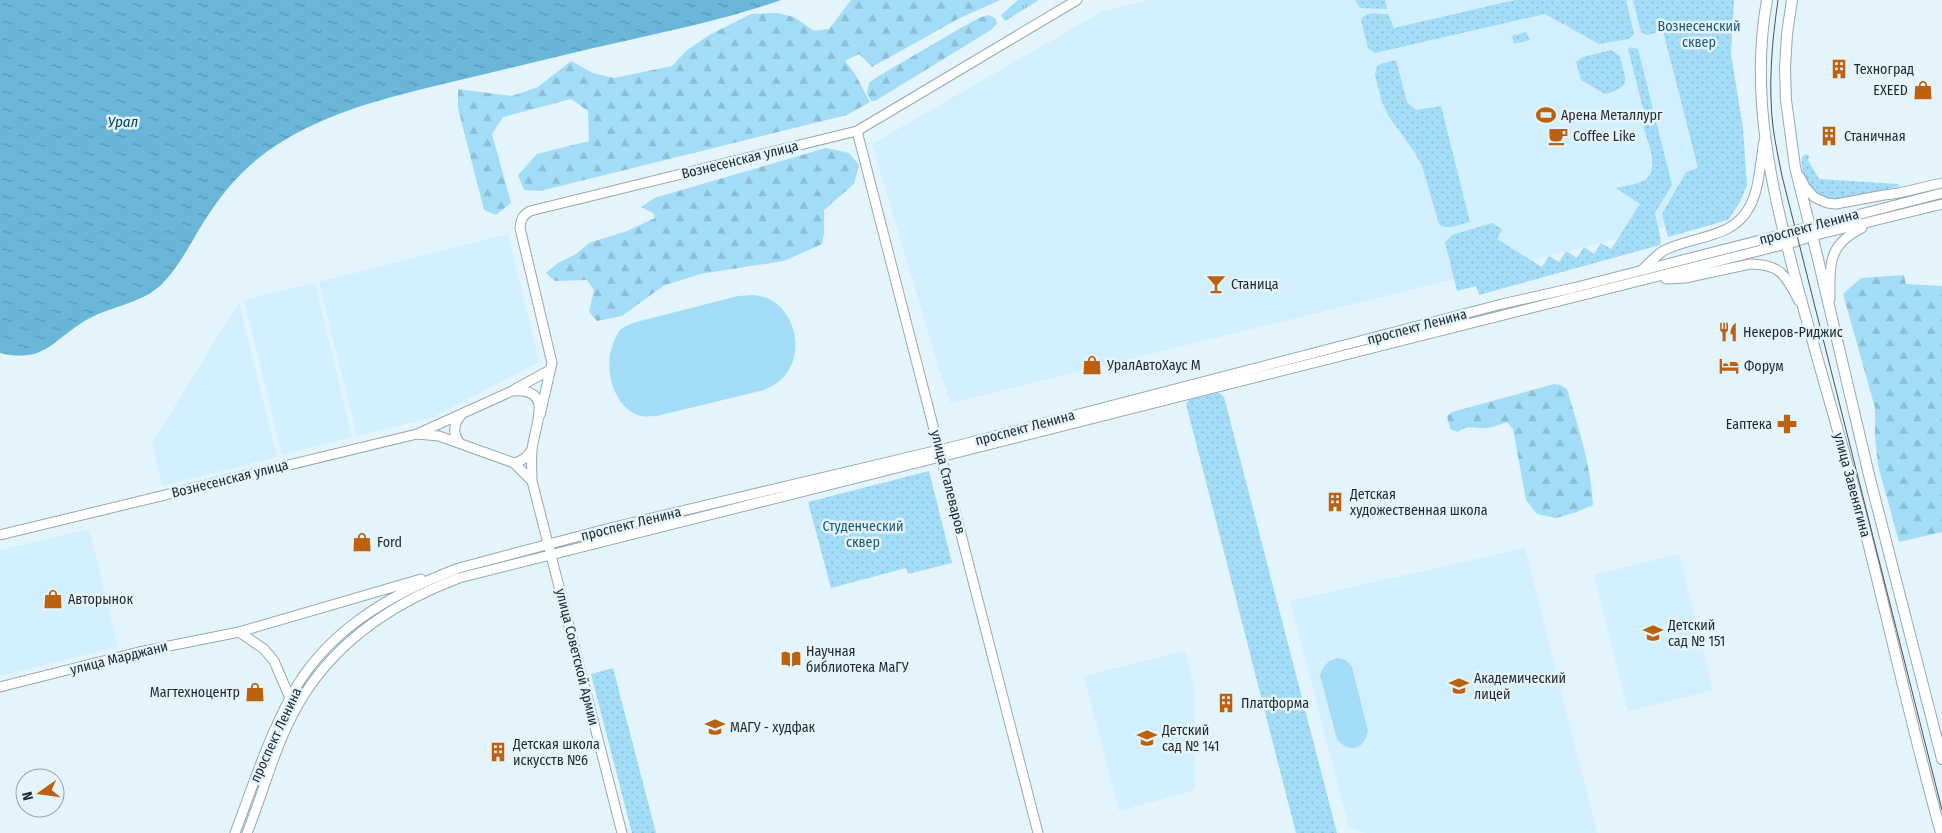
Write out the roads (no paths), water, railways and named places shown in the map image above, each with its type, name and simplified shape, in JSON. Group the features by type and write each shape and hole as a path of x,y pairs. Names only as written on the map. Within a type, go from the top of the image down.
{"main road":[{"name":"Вознесенская улица","path":"551,367 520,228 521,219 524,215 530,211 857,131 1078,0"},
{"name":"улица Завенягина","path":"1768,0 1761,44 1762,101 1770,173 1785,239 1857,499 1913,729 1941,833"},
{"name":"улица Завенягина","path":"1792,0 1787,34 1786,84 1794,167 1869,475 1942,759"},
{"name":"улица Сталеваров","path":"857,131 1038,833"},
{"name":"улица Завенягина","path":"1642,275 1662,252 1724,232 1743,216 1750,207 1754,196 1765,136"},
{"name":"проспект Ленина","path":"1794,167 1805,187 1814,197 1827,204 1899,194 1942,183"},
{"name":"проспект Ленина","path":"235,833 268,748 290,698 317,660 342,633 400,592 458,568 941,453 1448,328 1642,275 1811,232 1942,193"},
{"name":"проспект Ленина","path":"1811,232 1877,220 1942,204"},
{"name":"улица Завенягина","path":"1830,309 1831,263 1834,252 1840,243 1855,231 1877,220"},
{"name":"проспект Ленина","path":"1642,275 1684,278 1750,264 1760,264 1781,272 1787,277 1806,315"},
{"path":"417,434 512,391 551,367"},
{"path":"514,463 528,456 532,449 551,367"},
{"path":"512,391 528,391 535,396 540,415"},
{"path":"464,412 456,423 454,432 459,442 514,463 532,481"},
{"name":"Вознесенская улица","path":"0,534 417,434 429,434 459,442"},
{"name":"улица Советской Армии","path":"532,449 532,481 622,833"},
{"name":"проспект Ленина","path":"247,833 276,751 297,707 324,667 349,642 377,619 405,602 459,578 941,453"},
{"name":"улица Марджани","path":"0,688 139,652 239,632 458,568"},
{"path":"239,632 264,649 274,661 290,698"}],"water":[{"name":"Урал","path":"0,0 781,0 703,23 391,97 346,111 325,120 283,141 248,167 228,187 211,210 175,269 154,290 135,301 103,312 83,322 46,349 27,355 15,355 0,353"}],"tram line":[{"path":"1778,0 1772,47 1771,95 1773,127 1782,176 1942,810"}],"place":[{"name":"Техноград","path":"1839,69"},
{"name":"EXEED","path":"1923,90"},
{"name":"Арена Металлург","path":"1546,115"},
{"name":"Coffee Like","path":"1558,136"},
{"name":"Станичная","path":"1829,136"},
{"name":"Станица","path":"1216,284"},
{"name":"Некеров-Риджис","path":"1728,332"},
{"name":"УралАвтоХаус М","path":"1092,365"},
{"name":"Форум","path":"1729,366"},
{"name":"Еаптека","path":"1787,424"},
{"name":"Детская художественная школа","path":"1335,502"},
{"name":"Ford","path":"362,542"},
{"name":"Авторынок","path":"53,599"},
{"name":"Детский сад № 151","path":"1653,633"},
{"name":"Научная библиотека МаГУ","path":"791,659"},
{"name":"Академический лицей","path":"1459,686"},
{"name":"Магтехноцентр","path":"255,692"},
{"name":"Платформа","path":"1226,703"},
{"name":"МАГУ - худфак","path":"715,727"},
{"name":"Детский сад № 141","path":"1147,738"},
{"name":"Детская школа искусств №6","path":"498,752"}],"park label":[{"name":"Вознесенский cквер","path":"1699,34"},
{"name":"Студенческий сквер","path":"863,534"}]}
